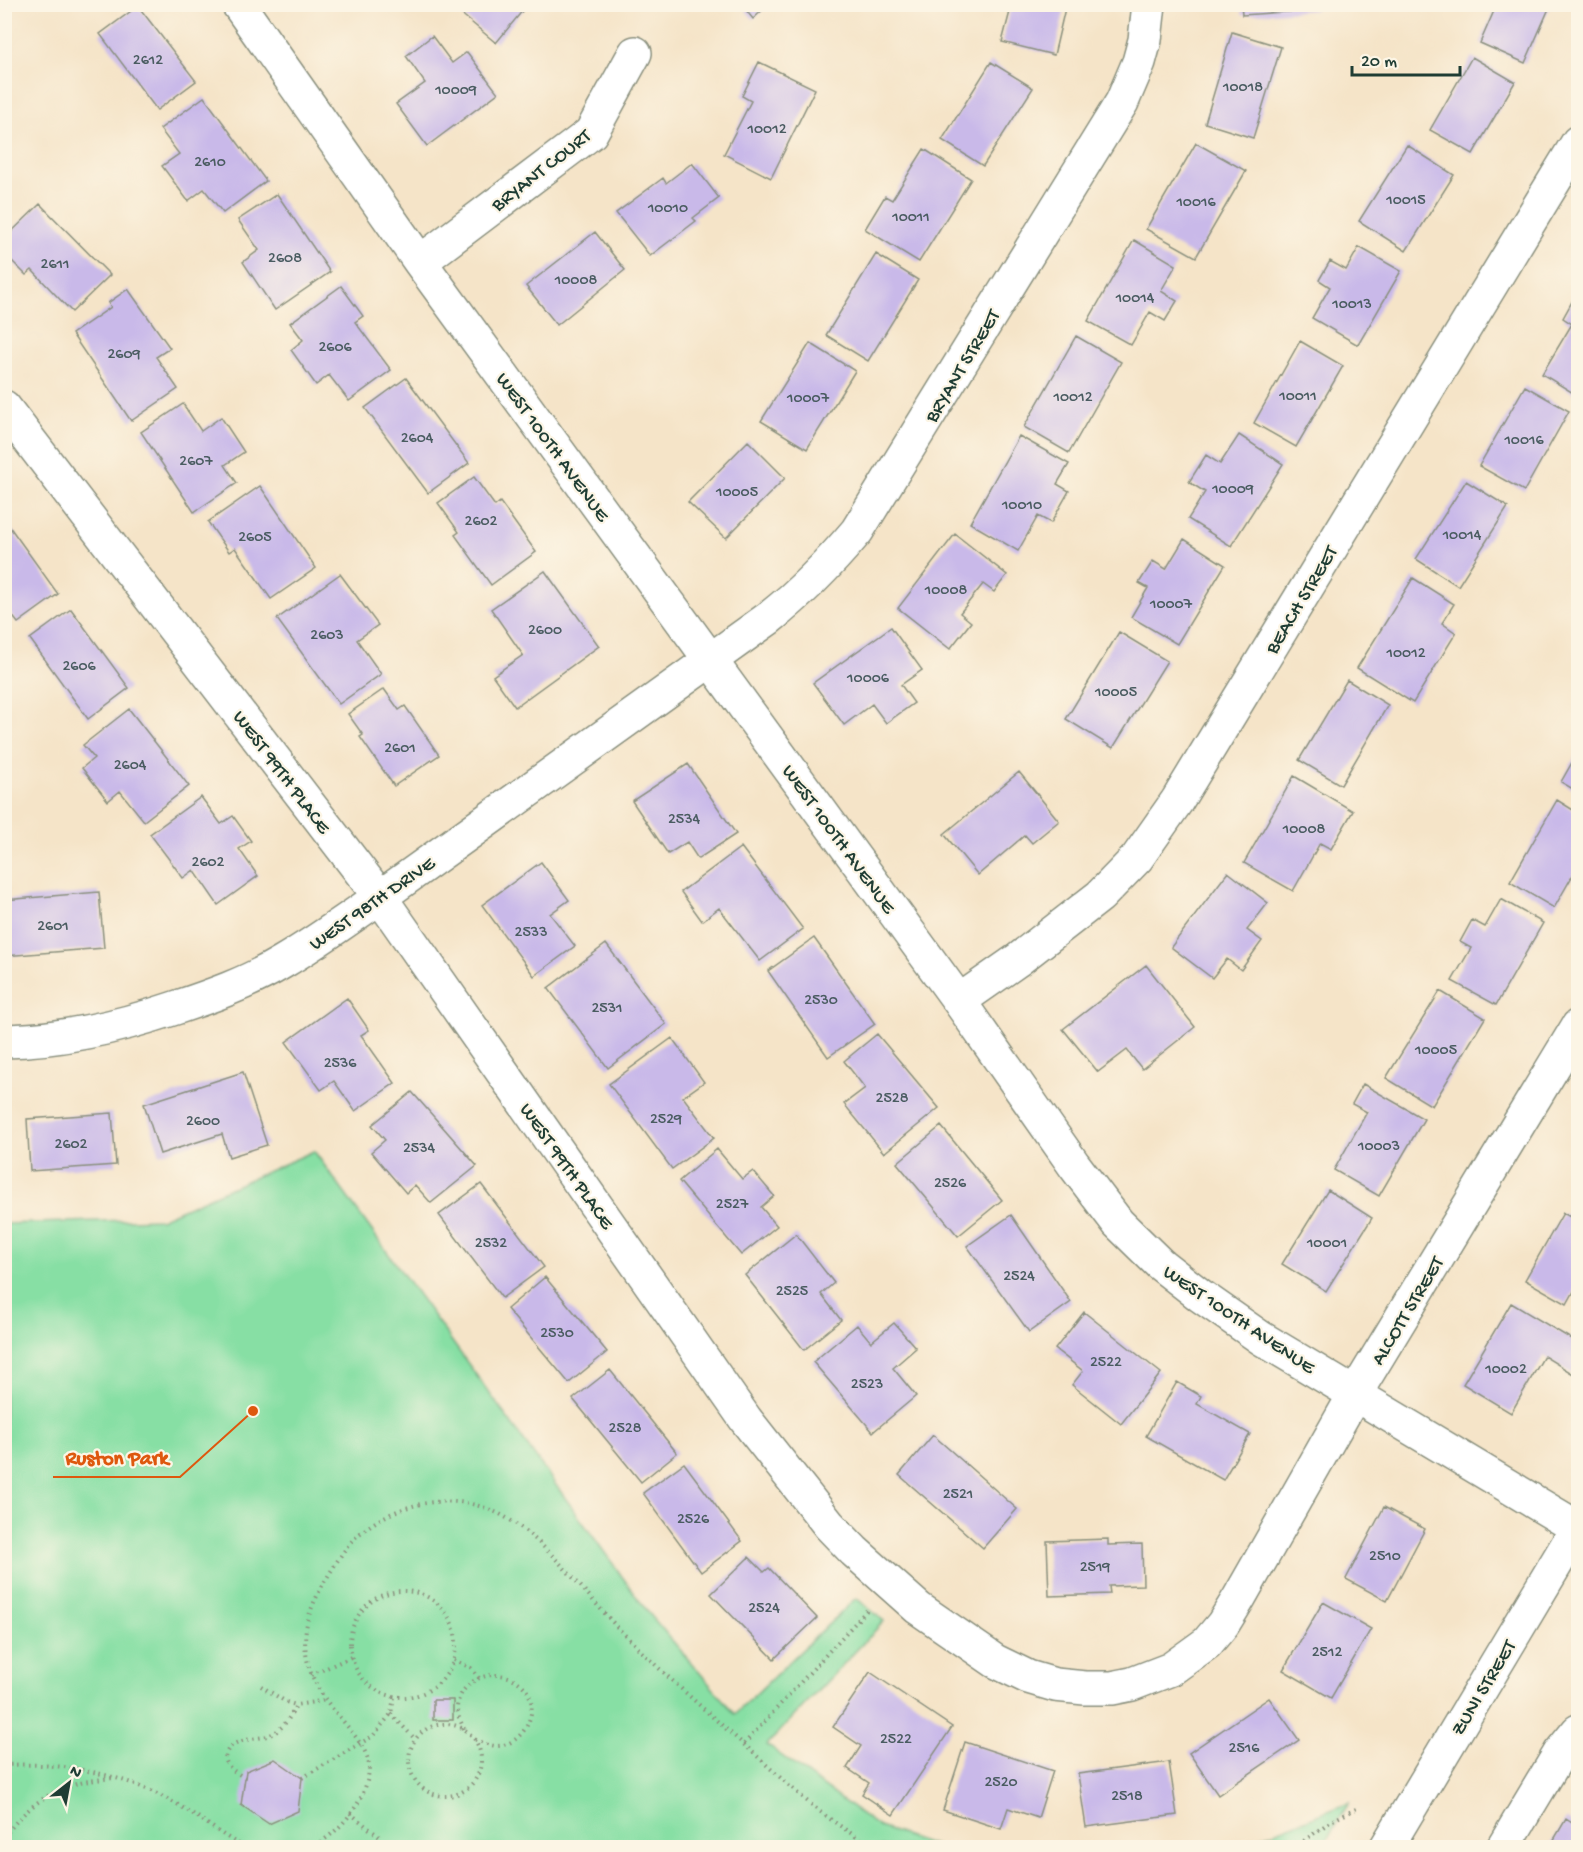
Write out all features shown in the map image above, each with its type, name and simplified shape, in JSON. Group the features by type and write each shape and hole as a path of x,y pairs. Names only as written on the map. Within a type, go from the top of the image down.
{"street":[{"name":"WEST 100TH AVENUE","path":"238,4 703,664 958,1001 1118,1223 1160,1264 1261,1338 1578,1528"},
{"name":"BRYANT STREET","path":"703,664 800,594 857,531 1122,102 1139,62 1145,40 1149,4"},
{"name":"BRYANT COURT","path":"420,262 591,133 635,53"},
{"name":"BEACH STREET","path":"958,1001 1019,959 1100,897 1137,858 1177,801 1578,142"},
{"name":"WEST 99TH PLACE","path":"4,406 380,897 746,1420 829,1525 855,1551 918,1608 995,1661 1028,1677 1055,1685 1112,1688 1132,1684 1171,1669 1207,1643 1223,1624 1239,1598"},
{"name":"WEST 98TH DRIVE","path":"4,1041 29,1041 83,1034 129,1023 228,989 279,964 380,897 703,664"},
{"name":"ALCOTT STREET","path":"1239,1598 1354,1394 1578,1026"},
{"name":"ZUNI STREET","path":"1386,1848 1578,1528"},
{"path":"1503,1848 1560,1753 1578,1731"}],"path":[{"path":"310,1848 332,1834 350,1813 367,1784 369,1765 361,1745 326,1700 311,1676 306,1653 305,1624 316,1597 351,1543 372,1524 401,1509 429,1502 459,1502 493,1510 521,1528 555,1559 618,1628 676,1686 826,1817 873,1848"},
{"path":"744,1744 891,1585"},
{"path":"405,1591 422,1594 437,1603 448,1616 455,1631 457,1648 444,1680 431,1691 414,1697 394,1697 378,1693 363,1682 351,1657 349,1649 351,1631 358,1614 370,1601 387,1593 405,1591"},
{"path":"311,1676 351,1657"},
{"path":"454,1660 471,1668 479,1678"},
{"path":"464,1730 458,1717 458,1707 465,1690 479,1678 489,1674 501,1674 513,1678 523,1686 530,1696 531,1718 518,1737 508,1743 497,1746 473,1738 464,1730 444,1724 433,1726 415,1739 408,1762 411,1774 418,1784 427,1792 445,1796 462,1791 472,1784 481,1761 473,1738"},
{"path":"261,1686 286,1702 296,1705 326,1700"},
{"path":"302,1778 373,1736 391,1714 394,1697"},
{"path":"245,1778 227,1764 226,1751 241,1741 272,1734 286,1723 296,1705"},
{"path":"391,1714 415,1739"},
{"path":"4,1765 80,1768 121,1778 156,1792 248,1848"},
{"path":"4,1837 14,1824 48,1794 75,1783 121,1778"},
{"path":"1294,1848 1331,1821 1358,1808"},
{"path":"350,1813 382,1839 387,1848"}],"green space":[{"path":"314,1151 647,1611 735,1714 856,1598 884,1621 767,1745 879,1827 939,1847 5,1847 4,1224 160,1219"},
{"path":"1349,1803 1322,1847 1235,1847"}],"building":[{"path":"465,4 528,4 496,43 459,12"},
{"path":"741,4 769,4 753,19"},
{"path":"1012,4 1066,4 1054,55 1002,42"},
{"path":"1241,4 1316,4 1316,10 1242,15"},
{"path":"1497,4 1551,4 1525,63 1480,43"},
{"path":"138,6 196,81 157,110 100,34"},
{"path":"1232,32 1281,47 1253,138 1205,123"},
{"path":"432,36 452,63 467,52 498,93 427,146 396,104 425,83 406,56"},
{"path":"1472,57 1515,82 1473,154 1430,130"},
{"path":"759,62 815,89 771,178 724,154 751,101 742,96"},
{"path":"991,62 1033,88 983,166 942,140"},
{"path":"204,97 266,181 223,213 204,189 188,201 162,166 179,154 160,129"},
{"path":"1196,143 1246,171 1196,257 1146,229"},
{"path":"1407,145 1454,175 1406,251 1359,221"},
{"path":"924,149 971,179 919,262 865,229 885,196 892,200"},
{"path":"692,163 719,198 693,218 696,221 650,256 616,213 663,178 666,183"},
{"path":"277,194 330,272 275,310 243,262 259,250 238,220"},
{"path":"40,204 110,275 72,312 32,270 26,275 4,253 4,239"},
{"path":"595,232 625,270 557,325 526,286"},
{"path":"1134,240 1176,265 1161,291 1177,301 1165,321 1150,312 1131,345 1088,321"},
{"path":"1359,247 1401,271 1358,345 1312,318 1330,287 1319,280 1330,261 1346,270"},
{"path":"876,254 918,280 868,361 826,335"},
{"path":"341,286 363,316 355,322 391,370 349,401 329,375 316,385 291,350 303,340 290,323"},
{"path":"128,289 170,348 156,357 178,389 131,421 72,334 111,307 108,303"},
{"path":"1578,291 1578,396 1542,374 1572,324 1563,318"},
{"path":"1076,336 1121,362 1069,453 1024,427"},
{"path":"1300,341 1343,366 1296,447 1254,423"},
{"path":"810,343 855,371 807,449 761,421"},
{"path":"406,378 469,463 428,493 365,408"},
{"path":"1525,386 1569,411 1524,491 1479,466"},
{"path":"183,404 201,431 221,417 244,452 225,465 237,483 194,512 141,432"},
{"path":"1239,435 1283,464 1231,546 1188,519 1205,492 1189,482 1206,455 1220,464"},
{"path":"1019,436 1069,464 1057,484 1069,491 1051,523 1038,516 1018,551 970,523"},
{"path":"748,441 785,478 726,538 688,502"},
{"path":"474,477 495,506 500,502 536,552 491,585 455,535 459,532 438,503"},
{"path":"1466,481 1508,507 1458,586 1416,559"},
{"path":"260,486 316,568 271,599 235,548 229,552 208,522"},
{"path":"4,519 58,594 18,623 4,605"},
{"path":"955,534 1007,575 994,592 983,584 960,613 971,622 950,649 898,608"},
{"path":"1184,539 1225,565 1177,644 1131,617 1148,588 1139,583 1153,561 1166,569"},
{"path":"545,571 599,646 515,707 493,676 523,655 491,609"},
{"path":"340,574 378,625 357,640 381,674 339,704 277,619"},
{"path":"1413,578 1454,604 1442,623 1456,633 1413,703 1357,668"},
{"path":"71,609 129,688 88,719 30,639"},
{"path":"891,627 922,670 901,685 914,703 886,723 872,704 844,725 813,683"},
{"path":"1119,632 1167,661 1113,748 1066,719"},
{"path":"1347,680 1388,705 1341,785 1299,760"},
{"path":"384,689 399,710 405,706 439,755 394,786 360,737 363,735 348,714"},
{"path":"129,709 189,786 144,821 120,791 108,801 82,768 94,758 83,745"},
{"path":"1578,752 1578,792 1561,782"},
{"path":"688,764 736,834 698,859 687,842 668,854 632,801"},
{"path":"1019,772 1059,821 1032,843 1025,835 978,875 944,834"},
{"path":"1294,776 1353,811 1331,849 1320,843 1293,891 1244,863"},
{"path":"201,797 221,824 233,816 251,841 239,849 258,876 218,905 194,870 183,878 150,834"},
{"path":"1557,800 1578,813 1578,866 1554,908 1510,882"},
{"path":"741,847 803,929 760,961 719,908 702,921 681,892"},
{"path":"541,862 569,900 550,914 575,946 534,976 482,905"},
{"path":"1228,872 1268,903 1247,930 1262,941 1241,970 1227,959 1212,978 1171,947"},
{"path":"99,892 104,948 4,956 4,900"},
{"path":"1501,899 1543,923 1496,1005 1452,981 1471,948 1460,942 1472,920 1485,927"},
{"path":"814,938 875,1024 828,1057 768,971"},
{"path":"606,944 666,1024 608,1068 548,988"},
{"path":"1146,965 1195,1027 1142,1069 1127,1050 1098,1072 1063,1029"},
{"path":"1440,991 1485,1018 1432,1106 1386,1078"},
{"path":"347,998 369,1030 361,1035 395,1083 355,1111 334,1081 321,1090 286,1042"},
{"path":"877,1034 939,1108 884,1153 844,1104 865,1088 844,1061"},
{"path":"672,1038 704,1082 683,1097 714,1138 672,1169 609,1084"},
{"path":"243,1072 267,1145 229,1157 222,1134 160,1154 144,1104"},
{"path":"1363,1084 1424,1119 1379,1196 1334,1170 1367,1112 1352,1104"},
{"path":"412,1092 477,1166 431,1203 415,1185 406,1193 371,1152 385,1140 372,1125"},
{"path":"112,1113 116,1165 30,1171 27,1119"},
{"path":"941,1126 1002,1200 958,1236 897,1163"},
{"path":"717,1149 742,1179 753,1171 774,1196 761,1207 777,1226 741,1255 679,1181"},
{"path":"481,1184 544,1267 502,1298 439,1215"},
{"path":"1328,1190 1372,1218 1326,1291 1282,1264"},
{"path":"1563,1213 1578,1221 1578,1284 1567,1304 1525,1280"},
{"path":"1011,1215 1071,1302 1029,1332 967,1246"},
{"path":"796,1234 834,1283 821,1294 841,1320 804,1350 745,1275"},
{"path":"545,1277 607,1352 569,1383 507,1309"},
{"path":"1511,1303 1578,1343 1578,1377 1544,1356 1511,1413 1463,1384"},
{"path":"1084,1312 1161,1373 1121,1424 1072,1385 1083,1371 1055,1349"},
{"path":"894,1323 916,1348 893,1368 916,1396 873,1432 813,1362 857,1325 871,1342"},
{"path":"610,1370 677,1453 641,1482 573,1399"},
{"path":"1177,1382 1201,1396 1197,1404 1250,1434 1223,1480 1146,1436"},
{"path":"933,1435 1017,1509 983,1548 899,1475"},
{"path":"684,1463 742,1541 701,1572 643,1493"},
{"path":"1384,1507 1425,1529 1387,1601 1346,1579"},
{"path":"1108,1539 1108,1545 1142,1544 1143,1585 1109,1586 1110,1594 1049,1596 1047,1541"},
{"path":"749,1557 764,1572 769,1568 817,1618 774,1659 711,1594"},
{"path":"1323,1602 1371,1629 1331,1698 1283,1670"},
{"path":"870,1672 952,1727 893,1815 862,1794 869,1783 847,1768 861,1746 833,1727"},
{"path":"1269,1698 1299,1740 1218,1795 1189,1753"},
{"path":"433,1700 453,1700 453,1720 433,1720"},
{"path":"965,1742 1053,1771 1038,1818 1008,1808 1001,1829 943,1810"},
{"path":"275,1759 302,1778 298,1811 269,1824 241,1805 246,1771"},
{"path":"1169,1762 1177,1815 1086,1827 1078,1774"},
{"path":"1566,1819 1578,1827 1578,1848 1549,1848"}],"place":[{"name":"Ruston Park","path":"253,1411"}]}
